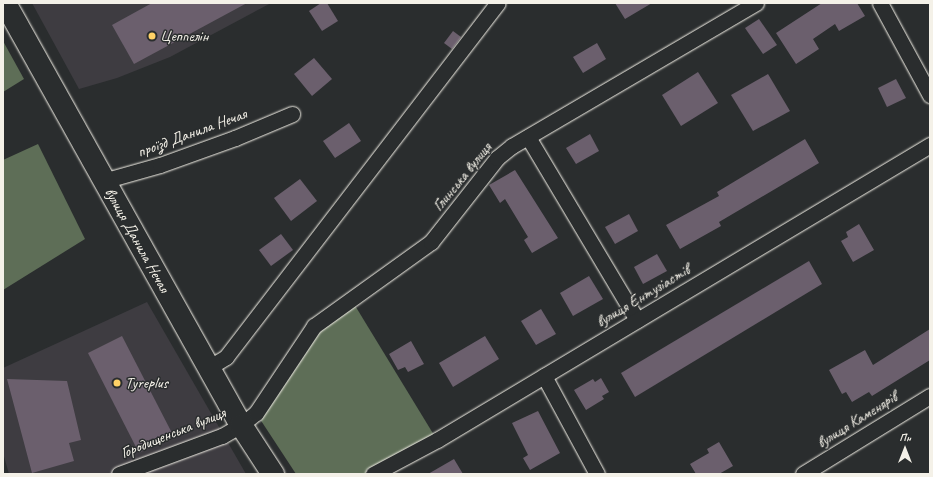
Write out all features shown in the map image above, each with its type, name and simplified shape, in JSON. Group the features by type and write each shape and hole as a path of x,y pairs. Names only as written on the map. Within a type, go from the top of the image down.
{"main road":[{"name":"вулиця Данила Нечая","path":"5,3 208,368 241,425 273,474"}],"street":[{"path":"208,368 226,357 498,3"},
{"name":"Глинська вулиця","path":"241,425 256,413 314,326 431,242 497,158 528,137 756,3"},
{"path":"880,3 930,95"},
{"name":"проїзд Данила Нечая","path":"103,181 205,149 292,114"},
{"path":"528,137 637,320"},
{"name":"вулиця Ентузіастів","path":"373,474 544,376 930,145"},
{"path":"544,376 597,474"},
{"name":"вулиця Каменярів","path":"803,474 930,396"},
{"name":"Городищенська вулиця","path":"119,474 222,436 241,425"}],"shaded area":[{"path":"32,3 271,3 170,57 117,78 79,89"},
{"path":"147,302 246,474 9,474 3,453 3,368"}],"green space":[{"path":"3,41 24,79 3,92"},
{"path":"38,144 85,239 3,290 3,160"},
{"path":"351,299 437,440 373,474 296,474 256,413 305,337"}],"building":[{"name":"Цеппелін","path":"152,3 247,3 134,64 112,25"},
{"path":"321,3 327,3 338,21 322,31 309,11"},
{"path":"615,3 652,3 625,19"},
{"path":"822,3 857,3 865,16 839,31 835,24 813,39 819,49 796,64 776,33"},
{"path":"759,19 777,45 763,54 745,28"},
{"path":"453,31 461,37 452,49 444,43"},
{"path":"597,43 606,59 583,73 573,57"},
{"path":"314,58 332,79 312,96 294,74"},
{"path":"698,72 718,103 681,126 662,95"},
{"path":"768,74 790,111 753,131 731,95"},
{"path":"896,79 906,98 887,107 878,88"},
{"path":"349,123 361,141 335,158 323,141"},
{"path":"590,134 599,151 576,164 566,148"},
{"path":"805,139 819,163 719,222 721,226 680,249 666,225 719,196 717,192"},
{"path":"515,170 558,238 532,253 524,240 528,237 505,199 500,203 489,185"},
{"path":"300,179 317,201 291,221 274,198"},
{"path":"629,214 638,231 615,244 605,227"},
{"path":"859,224 874,250 853,262 841,241 848,237 846,232"},
{"path":"281,234 293,250 271,266 259,250"},
{"path":"657,254 667,271 643,284 634,267"},
{"path":"809,261 822,284 635,397 621,373"},
{"path":"589,276 603,299 573,316 560,293"},
{"path":"541,309 556,334 536,345 521,321"},
{"path":"930,329 930,360 872,396 869,392 852,402 846,392 842,394 829,370 865,350 873,365"},
{"path":"122,336 173,435 139,453 88,353"},
{"path":"485,336 499,359 453,387 439,363"},
{"path":"411,341 424,364 408,372 405,367 398,370 389,354"},
{"path":"601,378 609,392 602,396 604,399 586,410 574,390 593,379 595,382"},
{"path":"7,379 67,381 81,440 69,443 74,461 32,473"},
{"path":"538,411 560,453 530,470 523,458 528,455 512,423"},
{"path":"719,442 733,466 719,474 696,474 690,464 709,453 707,449"},
{"path":"454,459 463,474 428,474"}],"place":[{"name":"Цеппелін","path":"152,36"},
{"name":"Tyreplus","path":"117,383"}]}
